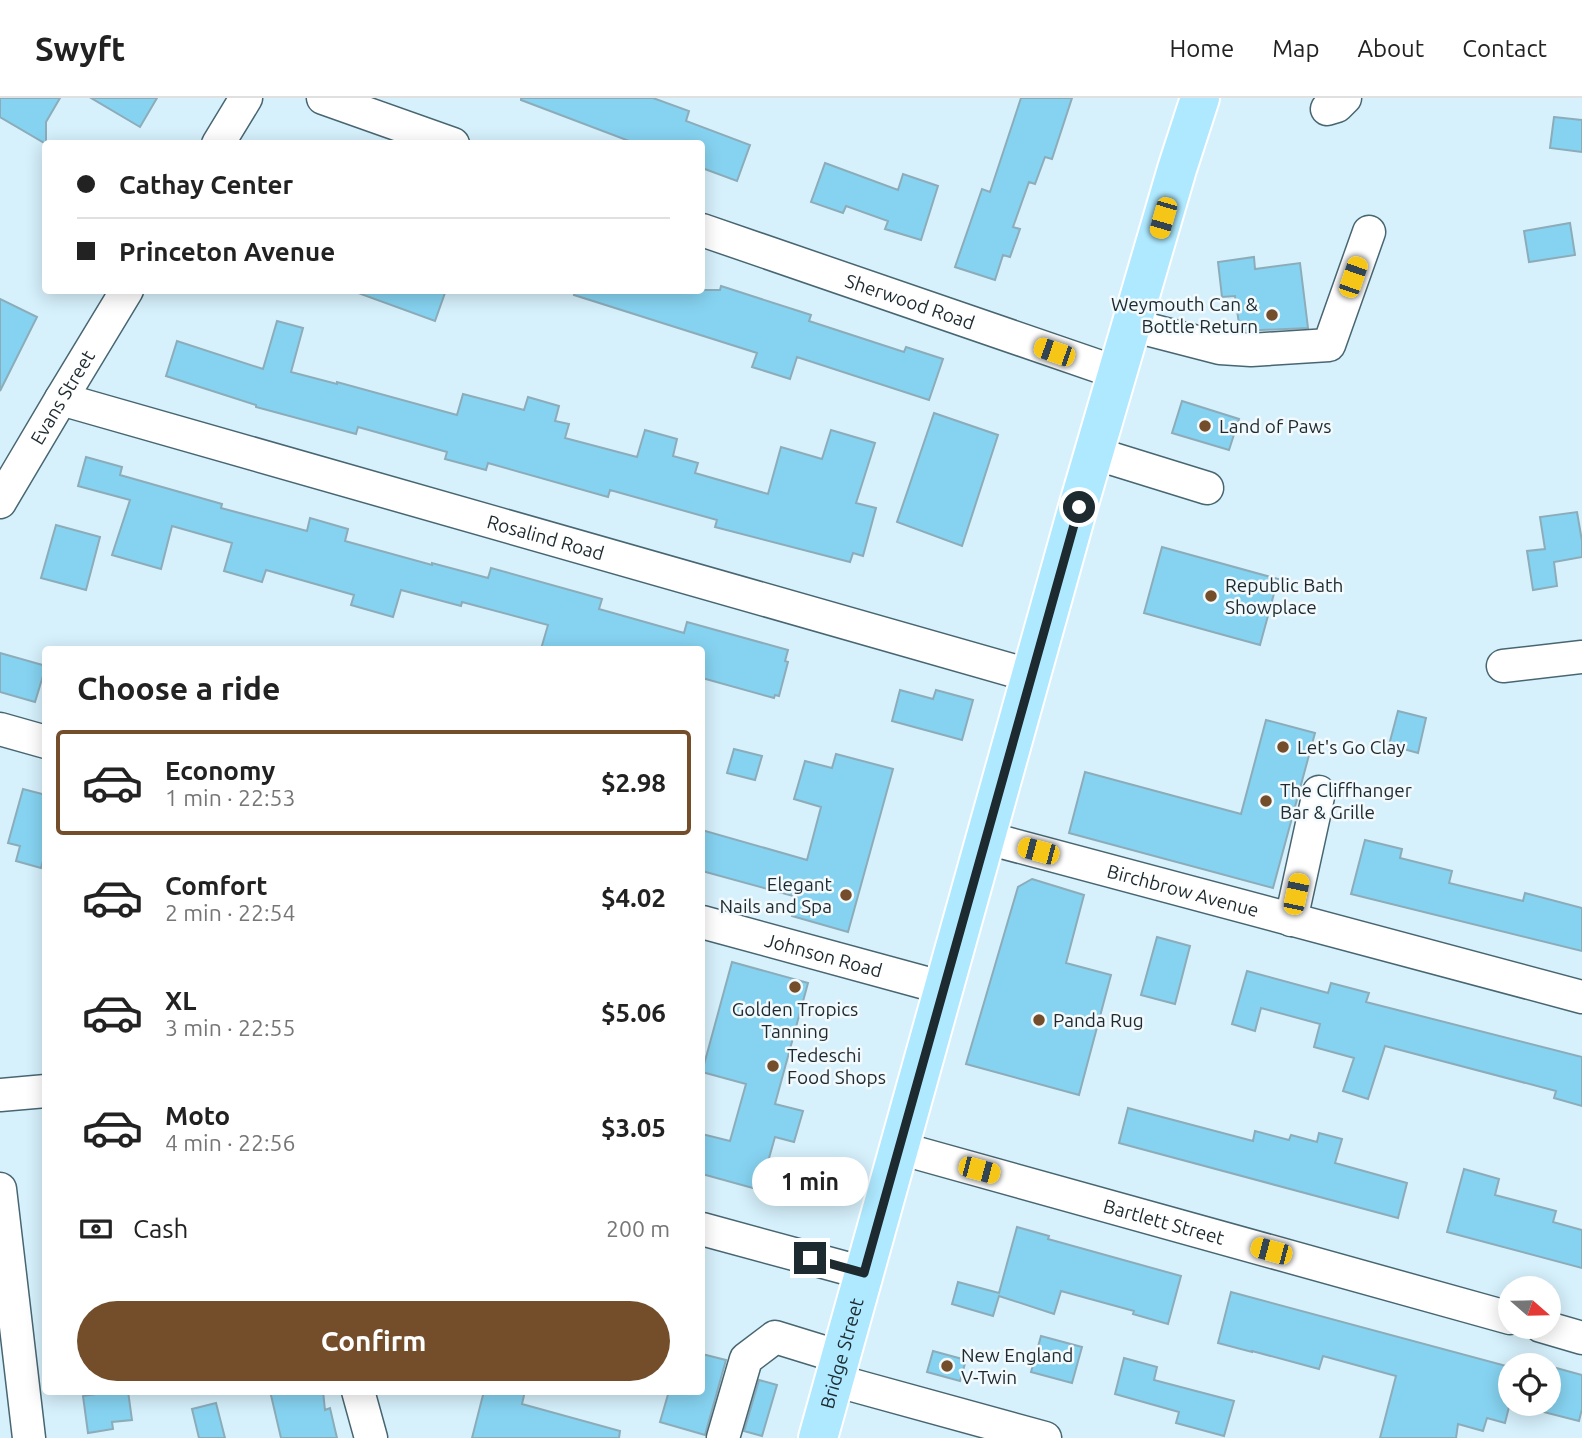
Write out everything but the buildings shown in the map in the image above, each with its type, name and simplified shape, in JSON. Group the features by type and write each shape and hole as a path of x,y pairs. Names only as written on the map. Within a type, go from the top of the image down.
{"main road":[{"name":"Bridge Street","path":"818,1438 1094,453 1200,98"}],"street":[{"path":"220,140 246,98"},
{"path":"323,98 442,140"},
{"name":"Sherwood Road","path":"705,231 1118,373"},
{"path":"1131,325 1220,348 1251,351 1329,345 1369,232"},
{"name":"Evans Street","path":"0,502 125,294"},
{"name":"Rosalind Road","path":"61,399 1032,676"},
{"path":"1094,453 1207,488"},
{"path":"1503,666 1582,657"},
{"path":"0,730 42,741"},
{"path":"1291,920 1319,792"},
{"name":"Birchbrow Avenue","path":"987,838 1582,997"},
{"name":"Johnson Road","path":"705,923 944,988"},
{"path":"0,1095 42,1091"},
{"name":"Bartlett Street","path":"899,1148 1498,1315"},
{"path":"0,1189 29,1438"},
{"path":"705,1230 864,1273"},
{"path":"1561,1332 1582,1338"},
{"path":"723,1438 746,1359 775,1337 837,1368 1045,1438"},
{"path":"359,1395 371,1438"}],"place":[{"name":"Weymouth Can & Bottle Return","path":"1272,315"},
{"name":"Land of Paws","path":"1205,426"},
{"name":"Republic Bath Showplace","path":"1211,596"},
{"name":"Let's Go Clay","path":"1283,747"},
{"name":"The Cliffhanger Bar & Grille","path":"1266,801"},
{"name":"Elegant Nails and Spa","path":"846,895"},
{"name":"Golden Tropics Tanning","path":"795,987"},
{"name":"Panda Rug","path":"1039,1020"},
{"name":"Tedeschi Food Shops","path":"773,1066"},
{"name":"New England V-Twin","path":"947,1366"}],"route":[{"path":"810,1258 864,1273 1079,507"}]}
